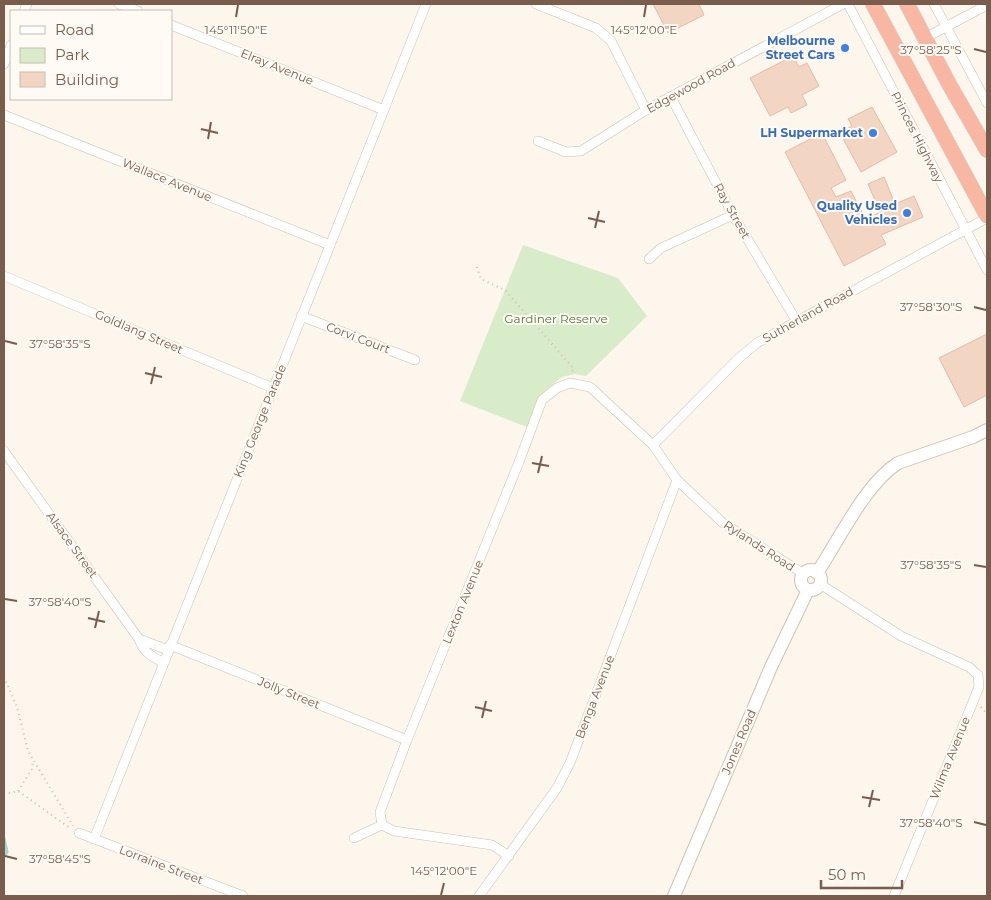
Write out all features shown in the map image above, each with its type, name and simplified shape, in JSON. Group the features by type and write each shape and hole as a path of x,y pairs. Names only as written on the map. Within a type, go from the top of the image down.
{"highway":[{"name":"Princes Highway","path":"872,4 987,217"},
{"path":"907,4 987,150"}],"main road":[{"path":"814,577 864,500 878,480 888,470 898,463 974,437 987,430"},
{"name":"Jones Road","path":"674,896 771,667 808,590 815,589 814,577"}],"street":[{"path":"119,4 135,10"},
{"name":"King George Parade","path":"94,839 426,4"},
{"path":"536,4 596,28 611,41 646,110"},
{"name":"Edgewood Road","path":"538,141 566,152 582,151 646,110 843,4"},
{"name":"Princes Highway","path":"848,4 987,270"},
{"path":"934,4 987,103"},
{"path":"925,38 987,5"},
{"name":"Elray Avenue","path":"172,25 384,110"},
{"path":"4,64 10,48"},
{"name":"Ray Street","path":"672,97 734,215 797,322"},
{"name":"Wallace Avenue","path":"4,115 330,245"},
{"path":"649,259 661,248 734,215"},
{"name":"Sutherland Road","path":"653,445 739,358 757,343 987,217"},
{"name":"Goldlang Street","path":"4,276 274,388"},
{"name":"Corvi Court","path":"301,316 415,360"},
{"name":"Rylands Road","path":"570,383 590,388 653,445 677,480 723,523 814,577 901,636 970,667 978,675"},
{"name":"Lexton Avenue","path":"382,825 380,812 407,740 519,462 542,400 557,388 570,383"},
{"name":"Alsace Street","path":"4,451 140,639 142,647 150,655 164,662"},
{"name":"Benga Avenue","path":"479,896 557,788 570,762 677,480"},
{"path":"140,639 169,648"},
{"name":"Jolly Street","path":"169,648 407,740"},
{"name":"Wilma Avenue","path":"894,896 979,687 978,675"},
{"path":"354,838 382,825 394,831 492,845 509,856"},
{"name":"Lorraine Street","path":"79,833 243,896"}],"path":[{"path":"477,267 481,279 505,290 573,368 570,383"},
{"path":"4,678 17,707 28,751 79,833"},
{"path":"18,791 32,769 34,761"},
{"path":"4,794 18,791 63,825 79,833"}],"green space":[{"name":"Gardiner Reserve","path":"523,245 618,278 647,316 586,376 575,374 562,377 541,394 527,427 460,401"}],"building":[{"path":"653,4 699,4 704,15 668,33"},
{"path":"793,56 799,67 807,63 819,86 802,95 807,105 791,113 788,107 770,116 750,78"},
{"path":"872,107 897,152 861,172 840,133 852,126 848,119"},
{"path":"822,133 846,180 831,188 836,197 851,191 866,220 880,212 868,184 884,177 895,204 914,196 923,217 881,235 886,244 844,266 785,152"},
{"path":"987,334 987,395 964,407 939,358"}],"waterway":[{"path":"4,838 7,852 4,856"}],"place":[{"name":"Melbourne Street Cars","path":"845,48"},
{"name":"LH Supermarket","path":"873,133"},
{"name":"Quality Used Vehicles","path":"907,213"}]}
